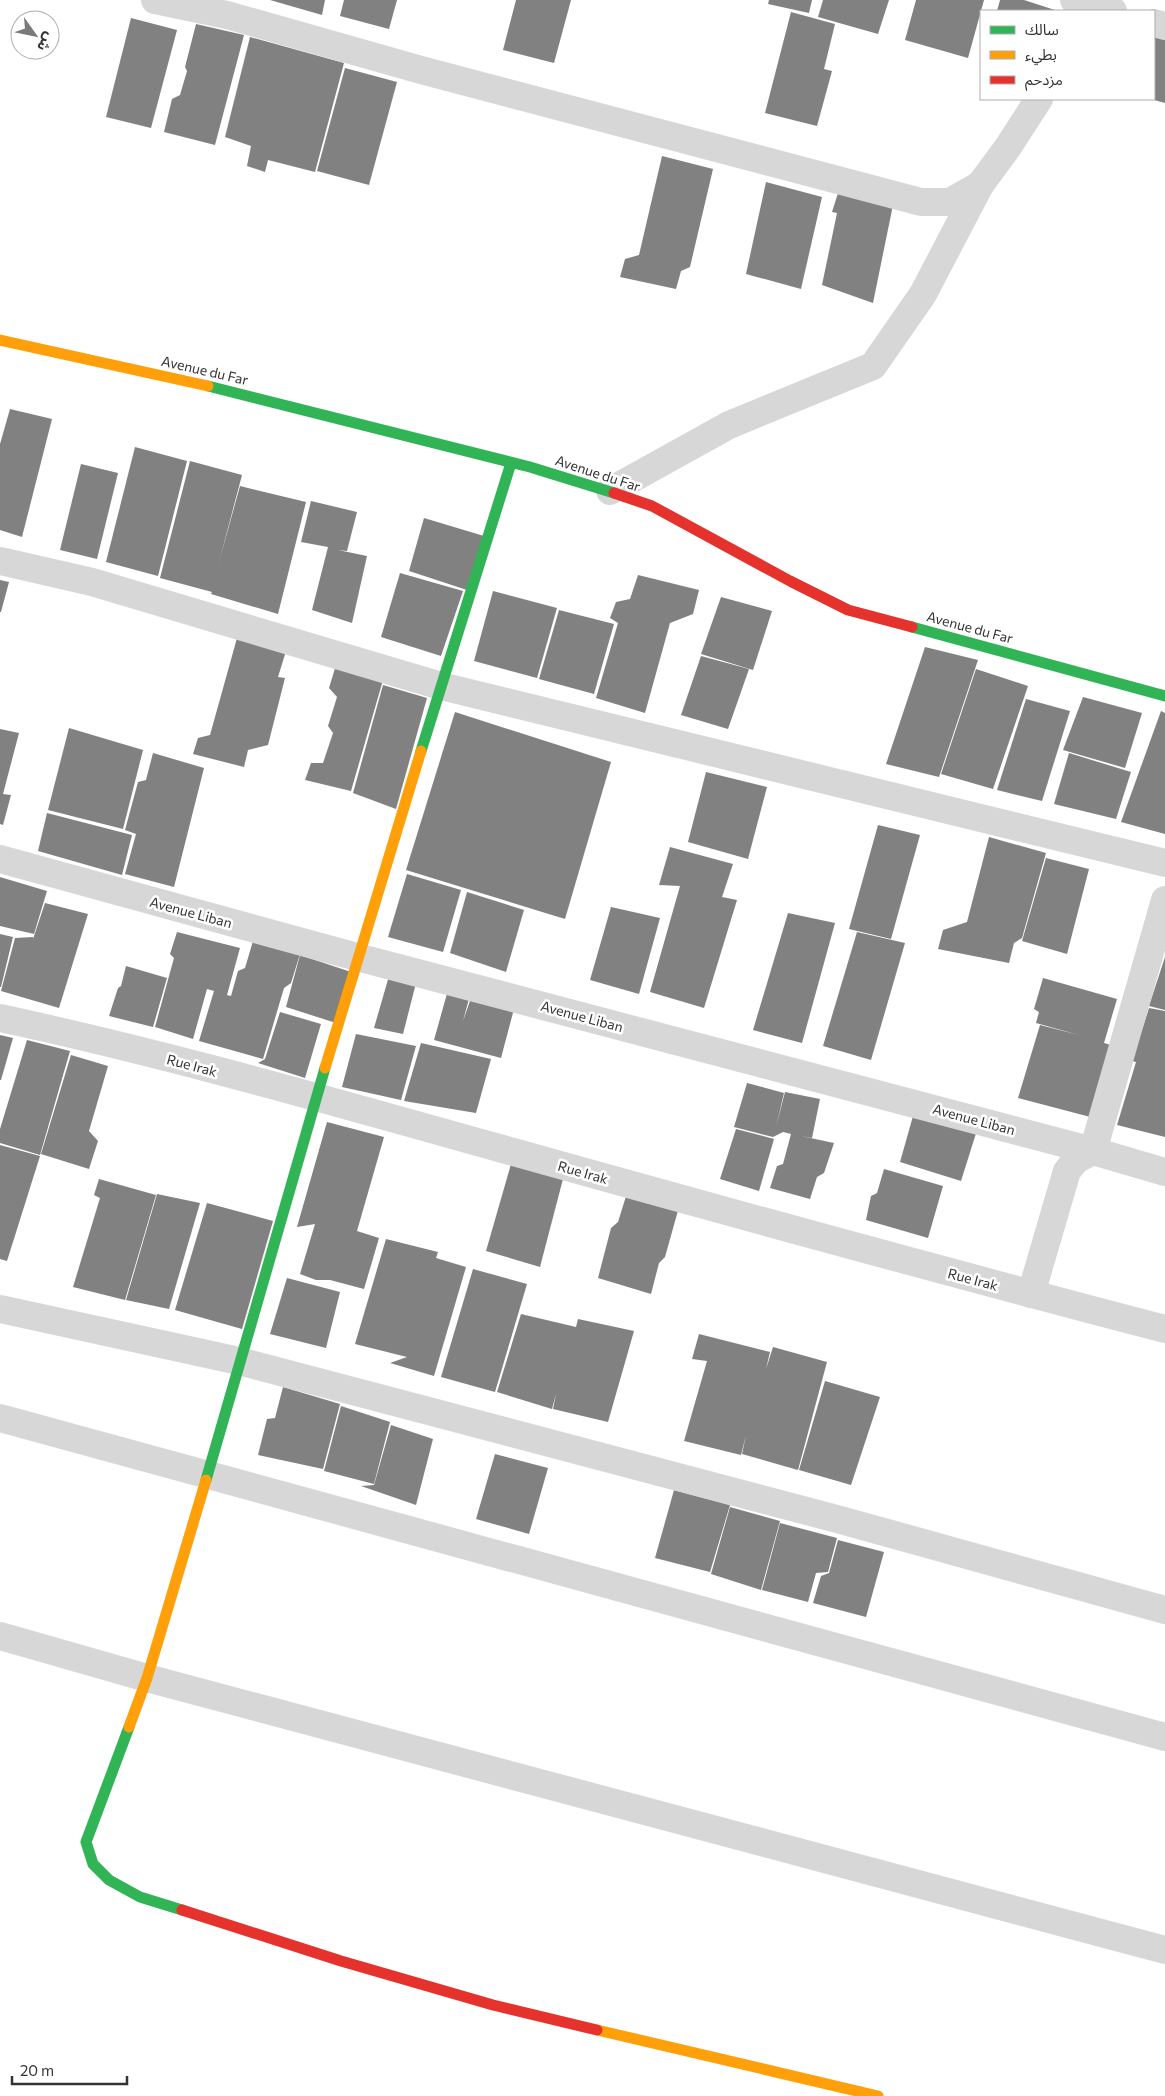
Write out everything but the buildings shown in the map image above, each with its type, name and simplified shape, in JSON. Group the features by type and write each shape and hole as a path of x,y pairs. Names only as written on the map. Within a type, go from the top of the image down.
{"street":[{"path":"155,0 227,15 421,70 921,202 950,202 980,185"},
{"path":"1075,0 1110,10"},
{"path":"610,492 729,425 873,366 923,294 980,185 1008,147 1038,100"},
{"name":"Avenue du Far","path":"0,340 250,395 530,467 652,506 790,581 848,610 1165,696"},
{"path":"511,463 357,957 147,1678 86,1842 93,1864 109,1880 140,1897 341,1961 493,2005 878,2096"},
{"path":"0,561 92,582 441,686 1165,864"},
{"name":"Avenue Liban","path":"0,859 357,957 1093,1151 1165,1172"},
{"path":"1031,1294 1067,1171 1076,1160 1093,1151 1165,900"},
{"name":"Rue Irak","path":"0,1018 63,1032 316,1097 906,1261 1165,1329"},
{"path":"0,1309 239,1361 837,1519 1165,1610"},
{"path":"0,1418 1165,1737"},
{"path":"0,1636 147,1678 1165,1950"}],"traffic: fast":[{"path":"208,386 530,467 614,493"},
{"path":"421,751 511,463"},
{"path":"912,627 1165,696"},
{"path":"206,1480 325,1068"},
{"path":"129,1727 86,1842 93,1864 109,1880 140,1897 182,1910"}],"traffic: slow":[{"path":"0,340 208,386"},
{"path":"325,1068 421,751"},
{"path":"129,1727 147,1678 206,1480"},
{"path":"597,2030 878,2096"}],"traffic: jam":[{"path":"614,493 652,506 790,581 848,610 912,627"},
{"path":"182,1910 341,1961 493,2005 597,2030"}]}
